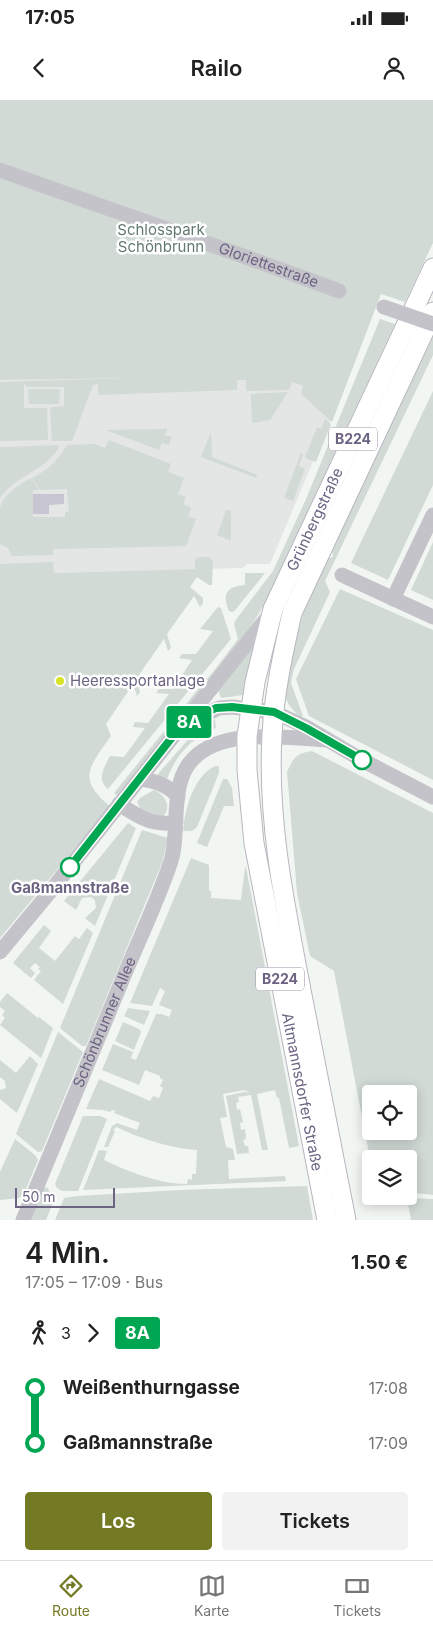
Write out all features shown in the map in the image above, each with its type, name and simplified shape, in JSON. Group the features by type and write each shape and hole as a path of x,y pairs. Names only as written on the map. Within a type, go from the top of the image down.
{"main road":[{"name":"Grünbergstraße","path":"273,610 433,268"},
{"name":"Grünbergstraße","path":"292,613 433,312"},
{"name":"Altmannsdorfer Straße","path":"273,610 250,710 247,736 247,770 254,843 327,1220"},
{"name":"Altmannsdorfer Straße","path":"292,613 281,663 272,738 275,837 294,954 346,1220"}],"street":[{"name":"Gloriettestraße","path":"0,170 340,291"},
{"path":"380,306 433,324"},
{"path":"393,599 433,515"},
{"path":"342,576 433,617"},
{"path":"0,952 49,894 273,610"},
{"path":"177,731 191,720 216,708 232,707 274,712 433,797"},
{"name":"Schönbrunner Allee","path":"22,1220 171,862 178,796 183,773 192,759 205,749 222,742 247,736 326,740"},
{"path":"140,779 160,783 178,796"},
{"path":"119,804 147,820 165,823 176,822"}],"shaded area":[{"path":"272,374 339,400 270,564 247,564 243,568 54,573 0,596 0,380"},
{"path":"33,494 64,494 64,504 49,505 49,514 33,514"}],"green space":[{"name":"Schlosspark Schönbrunn","path":"0,100 433,100 433,243 405,302 381,294 332,422 302,395 303,386 292,382 289,390 246,391 246,380 237,380 237,390 98,395 98,384 93,385 72,441 52,441 50,408 64,406 64,387 27,387 24,384 24,408 47,408 48,440 0,441 0,382 134,378 0,380"},
{"path":"380,319 395,324 269,597 235,652 210,684 207,679 238,639 235,621 273,571 306,499"},
{"path":"433,328 433,355 325,581 330,592 294,669 291,683 303,716 301,717 290,706 284,691 306,604 328,554 329,558 333,557 332,549"},
{"path":"29,389 60,390 59,404 29,404"},
{"path":"433,391 433,485 388,580 351,563"},
{"path":"288,392 270,420 252,423 251,394"},
{"path":"325,419 331,424 316,462 305,458 317,427 321,429"},
{"path":"167,429 165,435 172,437 169,445 162,443 159,450 106,430"},
{"path":"211,432 212,457 257,475 256,478 201,457"},
{"path":"109,440 171,464 168,472 184,478 178,494 186,497 183,504 191,508 188,516 196,519 186,546 53,549 53,555 12,556 8,548 0,544 0,508 8,494 31,478 39,490 33,490 33,517 65,517 65,512 69,511 67,489 40,490 32,478 52,464 67,445 95,444 105,448"},
{"path":"60,445 48,461 14,483 0,498 0,447"},
{"path":"301,453 303,454 299,466 305,469 293,501 284,498"},
{"path":"226,510 231,510 231,541 217,535"},
{"path":"433,542 433,600 411,590"},
{"name":"Heeressportanlage","path":"209,557 213,561 212,585 197,577 190,587 203,598 203,603 200,607 194,596 167,634 171,648 168,651 164,639 136,679 140,692 137,696 133,684 106,724 111,736 97,755 90,772 90,780 99,796 110,806 0,938 0,564 53,562 54,573 195,569 195,559"},
{"path":"245,573 265,573 236,609 233,612 229,611 226,595 230,589 245,585"},
{"path":"340,589 433,630 433,780 309,716 296,679"},
{"path":"218,607 221,608 231,639 108,789 102,781 102,773 110,756 124,757 145,728 133,727 135,722 148,723 169,694 156,693 159,689 173,689 192,660 179,658 182,654 196,654 213,631 200,629"},
{"path":"258,635 246,692 243,695 221,698 218,690"},
{"path":"203,687 206,689 118,796 114,793 199,688"},
{"path":"215,719 216,728 199,736 186,748 175,762 167,779 159,777 158,774 192,735"},
{"path":"312,751 433,813 433,1195 417,1193 417,1150 368,1150 366,1140 417,1140 417,1085 362,1085 362,1117 334,971 310,956 297,893 287,772 291,763 298,755"},
{"path":"215,766 219,766 219,773 197,827 192,831 183,831 188,804 192,794 201,778"},
{"path":"223,779 227,779 232,788 234,806 224,806 207,847 197,843"},
{"path":"154,790 166,802 167,810 162,817 141,810 137,802 140,798"},
{"path":"128,823 136,828 95,926 85,918 96,908 95,900 91,897 82,898 76,910 64,901"},
{"path":"142,830 168,838 162,863 86,1046 82,1046 60,1028"},
{"path":"191,858 209,865 209,891 211,891 211,898 241,900 246,867 299,1146 289,1148 279,1098 277,1098 275,1090 257,1094 268,1150 262,1150 251,1095 238,1097 239,1102 236,1103 237,1110 240,1109 243,1122 240,1123 241,1130 245,1129 246,1139 243,1140 245,1146 248,1146 249,1153 237,1154 226,1096 244,1092 250,1093 244,1090 223,1094 227,1117 220,1118 226,1147 233,1149 235,1160 228,1160 229,1179 285,1176 286,1181 83,1190 99,1150 107,1151 104,1160 155,1180 187,1184 188,1179 192,1180 192,1174 196,1174 197,1150 156,1142 116,1127 113,1130 115,1131 108,1147 104,1147 112,1126 117,1123 137,1130 140,1123 114,1113 115,1111 112,1110 110,1112 86,1109 99,1079 150,1101 153,1096 159,1098 163,1088 160,1086 163,1080 160,1076 145,1070 139,1085 102,1070 113,1044 133,1052 131,1058 136,1060 156,1014 169,1017 172,1010 159,1005 165,991 160,988 152,1006 130,1003"},
{"path":"44,925 51,931 39,948 55,961 75,936 79,939 87,928 93,933 63,1004 34,980 41,971 38,969 40,967 35,963 30,968 35,973 31,978 13,963"},
{"path":"7,993 53,1028 41,1058 0,1025 5,1018 2,1015 5,1011 0,1007 0,1002"},
{"path":"128,1008 150,1011 144,1025 124,1016"},
{"path":"123,1022 139,1029 141,1032 134,1050 115,1041"},
{"path":"58,1032 83,1052 42,1151 38,1152 16,1134"},
{"path":"30,1056 38,1064 17,1113 0,1099 0,1090 6,1088 5,1081 0,1077 0,1060 16,1073"},
{"path":"83,1116 100,1116 107,1119 78,1191 62,1191 55,1184"},
{"path":"15,1139 35,1155 38,1160 24,1194 19,1198 0,1200 0,1172"},
{"path":"307,1186 313,1220 55,1220 64,1198 77,1196 180,1190"},
{"path":"44,1187 48,1188 53,1203 46,1220 31,1220"},
{"path":"417,1198 433,1199 433,1220 411,1220 408,1205 417,1205"}],"bus line":[{"name":"8A","path":"70,867 177,731 191,720 216,708 232,707 274,712 362,760"}],"place":[{"name":"Heeressportanlage","path":"60,681"},
{"name":"Gaßmannstraße","path":"70,867"}]}
